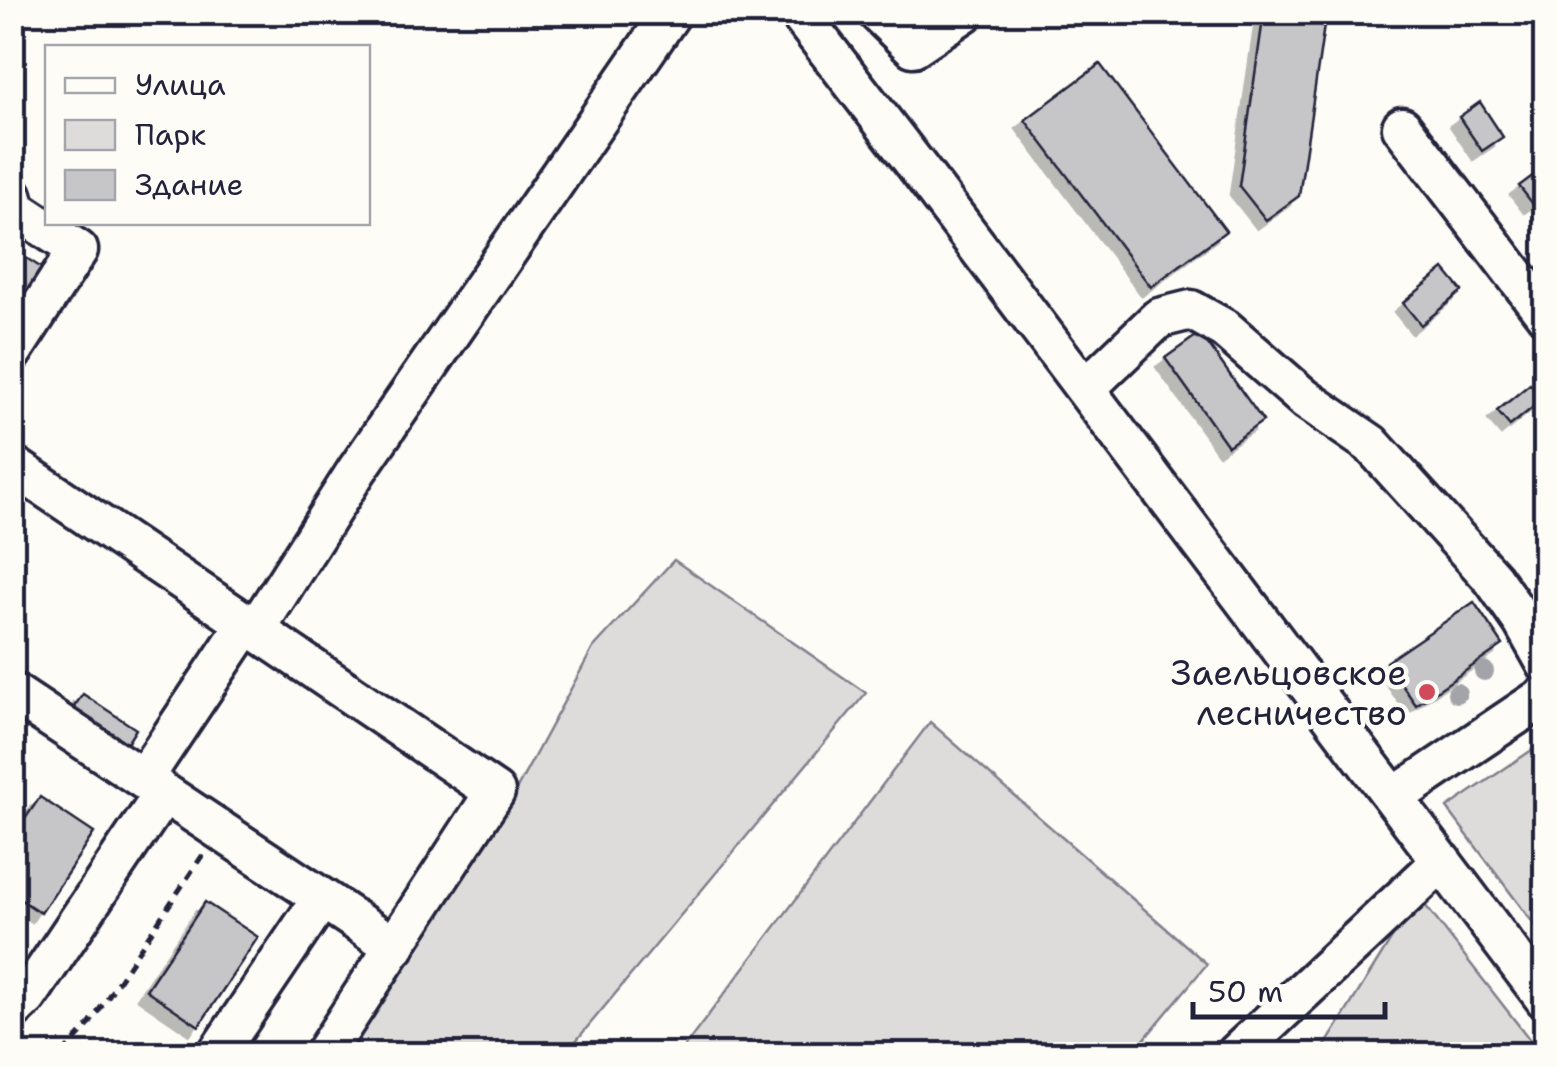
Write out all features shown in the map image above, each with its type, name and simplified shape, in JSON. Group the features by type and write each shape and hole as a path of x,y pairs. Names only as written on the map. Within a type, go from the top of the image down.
{"street":[{"path":"12,1010 28,997 148,768 252,626 672,12"},
{"path":"798,12 1546,1000"},
{"path":"877,12 914,47 965,12"},
{"path":"1402,126 1546,315"},
{"path":"12,195 16,208 78,250 12,352"},
{"path":"1085,389 1159,318 1191,310 1225,329 1304,398 1372,444 1493,579 1546,663"},
{"path":"12,465 495,792 324,1054"},
{"path":"12,692 148,768 220,830 395,947"},
{"path":"1394,797 1546,696"},
{"path":"1236,1054 1442,862"},
{"path":"217,1054 322,898"}],"path":[{"path":"62,1054 89,1026 220,830"}],"green space":[{"path":"674,560 866,693 565,1054 341,1054 488,842 593,648"},
{"path":"930,722 1207,964 1132,1054 679,1054"},
{"path":"1545,741 1545,939 1447,808"},
{"path":"1418,896 1541,1054 1320,1054"}],"building":[{"path":"1264,12 1326,12 1299,196 1266,220 1239,186"},
{"path":"1100,64 1226,231 1151,287 1025,120"},
{"path":"1480,102 1503,137 1482,151 1459,117"},
{"path":"1546,166 1546,195 1533,204 1519,186"},
{"path":"12,249 45,270 12,318"},
{"path":"1444,269 1462,291 1421,325 1403,303"},
{"path":"1200,333 1263,421 1228,446 1165,358"},
{"path":"1530,384 1543,399 1510,426 1497,411"},
{"path":"1474,602 1503,645 1416,705 1386,662"},
{"path":"83,694 136,729 123,750 69,714"},
{"path":"40,797 94,833 41,913 12,894 12,838"},
{"path":"205,902 258,937 199,1026 146,990"}],"place":[{"name":"Заельцовское лесничество","path":"1427,692"}]}
